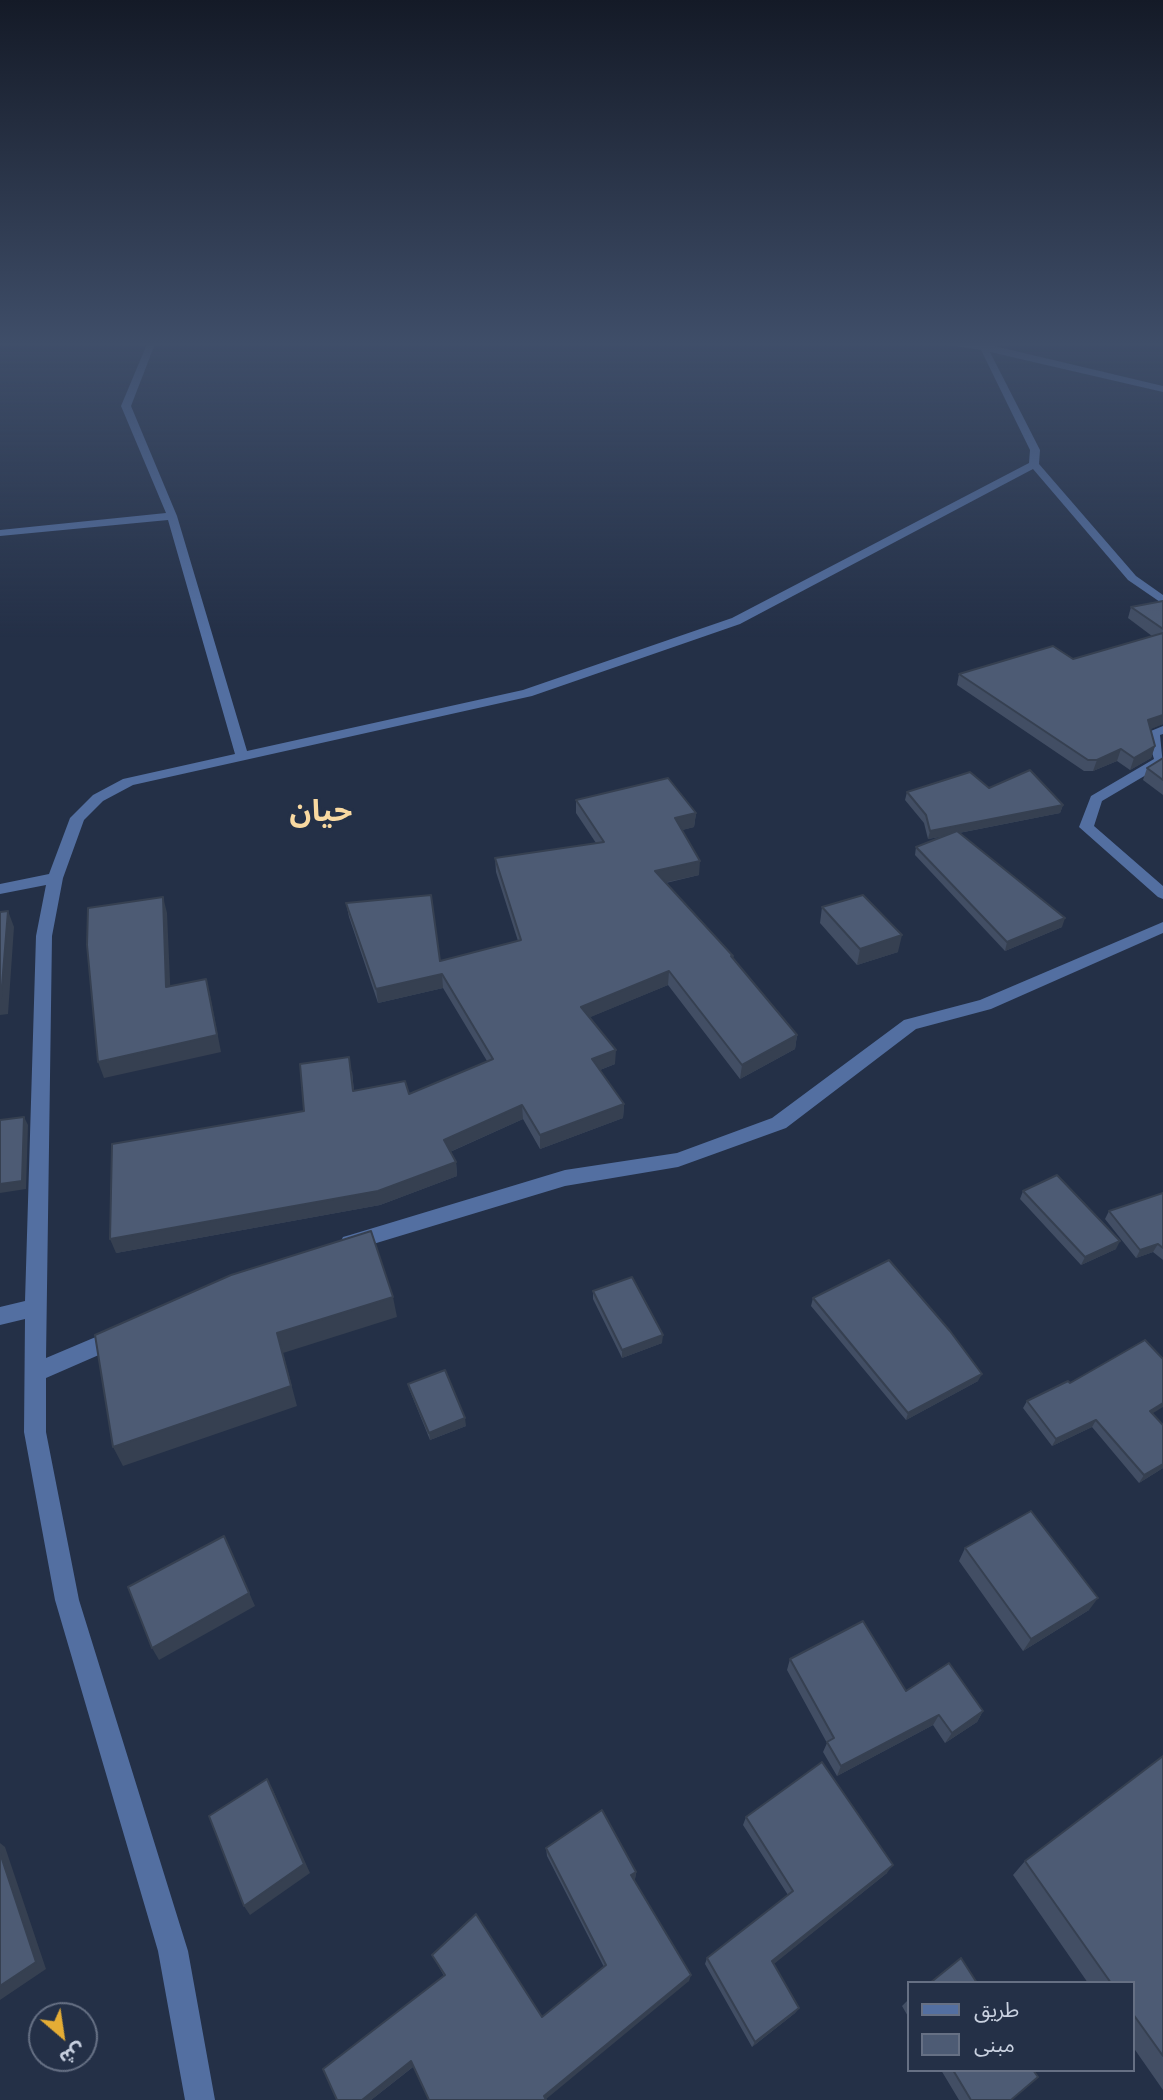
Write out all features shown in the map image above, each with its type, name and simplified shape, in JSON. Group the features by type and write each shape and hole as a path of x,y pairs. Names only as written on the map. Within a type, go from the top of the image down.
{"street":[{"path":"141,442 172,516 242,756"},
{"path":"1031,442 1035,450 1034,464 1132,578 1163,600"},
{"path":"200,2100 173,1951 66,1600 35,1432 35,1307 44,936 55,878 77,818 98,798 128,782 527,693 736,621 1034,464"},
{"path":"0,533 172,516"},
{"path":"1163,730 1153,733 1161,760 1096,799 1086,827 1163,894"},
{"path":"0,889 55,878"},
{"path":"337,1247 565,1178 678,1160 779,1123 910,1024 985,1005 1163,926"},
{"path":"0,1316 35,1307"},
{"path":"35,1373 135,1329"}],"building":[{"path":"1163,601 1163,629 1131,607"},
{"path":"1163,633 1163,715 1148,720 1155,746 1134,758 1121,749 1097,760 1088,760 959,674 1053,646 1073,659"},
{"path":"1163,758 1163,780 1147,768"},
{"path":"1030,770 1063,805 930,831 926,815 907,792 970,772 989,788"},
{"path":"668,778 696,813 675,818 700,861 655,871 733,956 797,1035 742,1065 669,971 581,1007 616,1050 592,1059 624,1104 540,1135 522,1105 444,1140 456,1162 378,1191 110,1239 112,1144 304,1111 300,1064 349,1057 353,1091 405,1081 409,1094 493,1059 442,974 376,989 346,903 431,895 440,961 521,940 495,858 604,842 576,800"},
{"path":"957,831 1065,918 1007,942 916,847"},
{"path":"863,895 902,935 860,949 822,907"},
{"path":"163,897 166,987 206,979 217,1035 98,1062 87,945 88,908"},
{"path":"8,911 1,998 0,998 0,912"},
{"path":"24,1117 22,1181 0,1184 0,1120"},
{"path":"1057,1175 1120,1241 1085,1257 1023,1191"},
{"path":"1163,1193 1163,1248 1158,1244 1140,1250 1109,1211"},
{"path":"371,1231 393,1297 277,1333 291,1386 113,1447 95,1335 231,1275"},
{"path":"889,1260 950,1331 982,1374 908,1413 813,1298"},
{"path":"632,1277 663,1335 622,1350 593,1291"},
{"path":"1145,1340 1163,1359 1163,1403 1150,1411 1163,1425 1163,1464 1144,1475 1096,1420 1056,1439 1027,1401 1068,1381 1070,1383"},
{"path":"445,1370 465,1418 429,1433 408,1384"},
{"path":"1031,1511 1098,1598 1031,1639 965,1548"},
{"path":"224,1536 249,1593 152,1648 128,1587"},
{"path":"863,1621 906,1691 949,1663 983,1711 952,1733 939,1715 841,1766 827,1742 834,1738 790,1659"},
{"path":"1163,1756 1163,2056 1135,2017 1135,1981 1110,1981 1025,1861"},
{"path":"822,1762 893,1865 772,1961 799,2008 755,2042 707,1958 793,1891 746,1817"},
{"path":"267,1779 304,1864 244,1906 209,1816"},
{"path":"602,1810 636,1872 631,1875 691,1975 544,2096 546,2100 429,2100 411,2061 362,2100 337,2100 323,2069 445,1975 432,1955 476,1914 542,2017 606,1965 546,1848"},
{"path":"0,1853 36,1962 0,1986"},
{"path":"961,1958 976,1981 932,1981"},
{"path":"954,2072 1034,2072 1038,2077 1011,2100 971,2100"}],"district":[{"name":"حيان","path":"321,812"}]}
